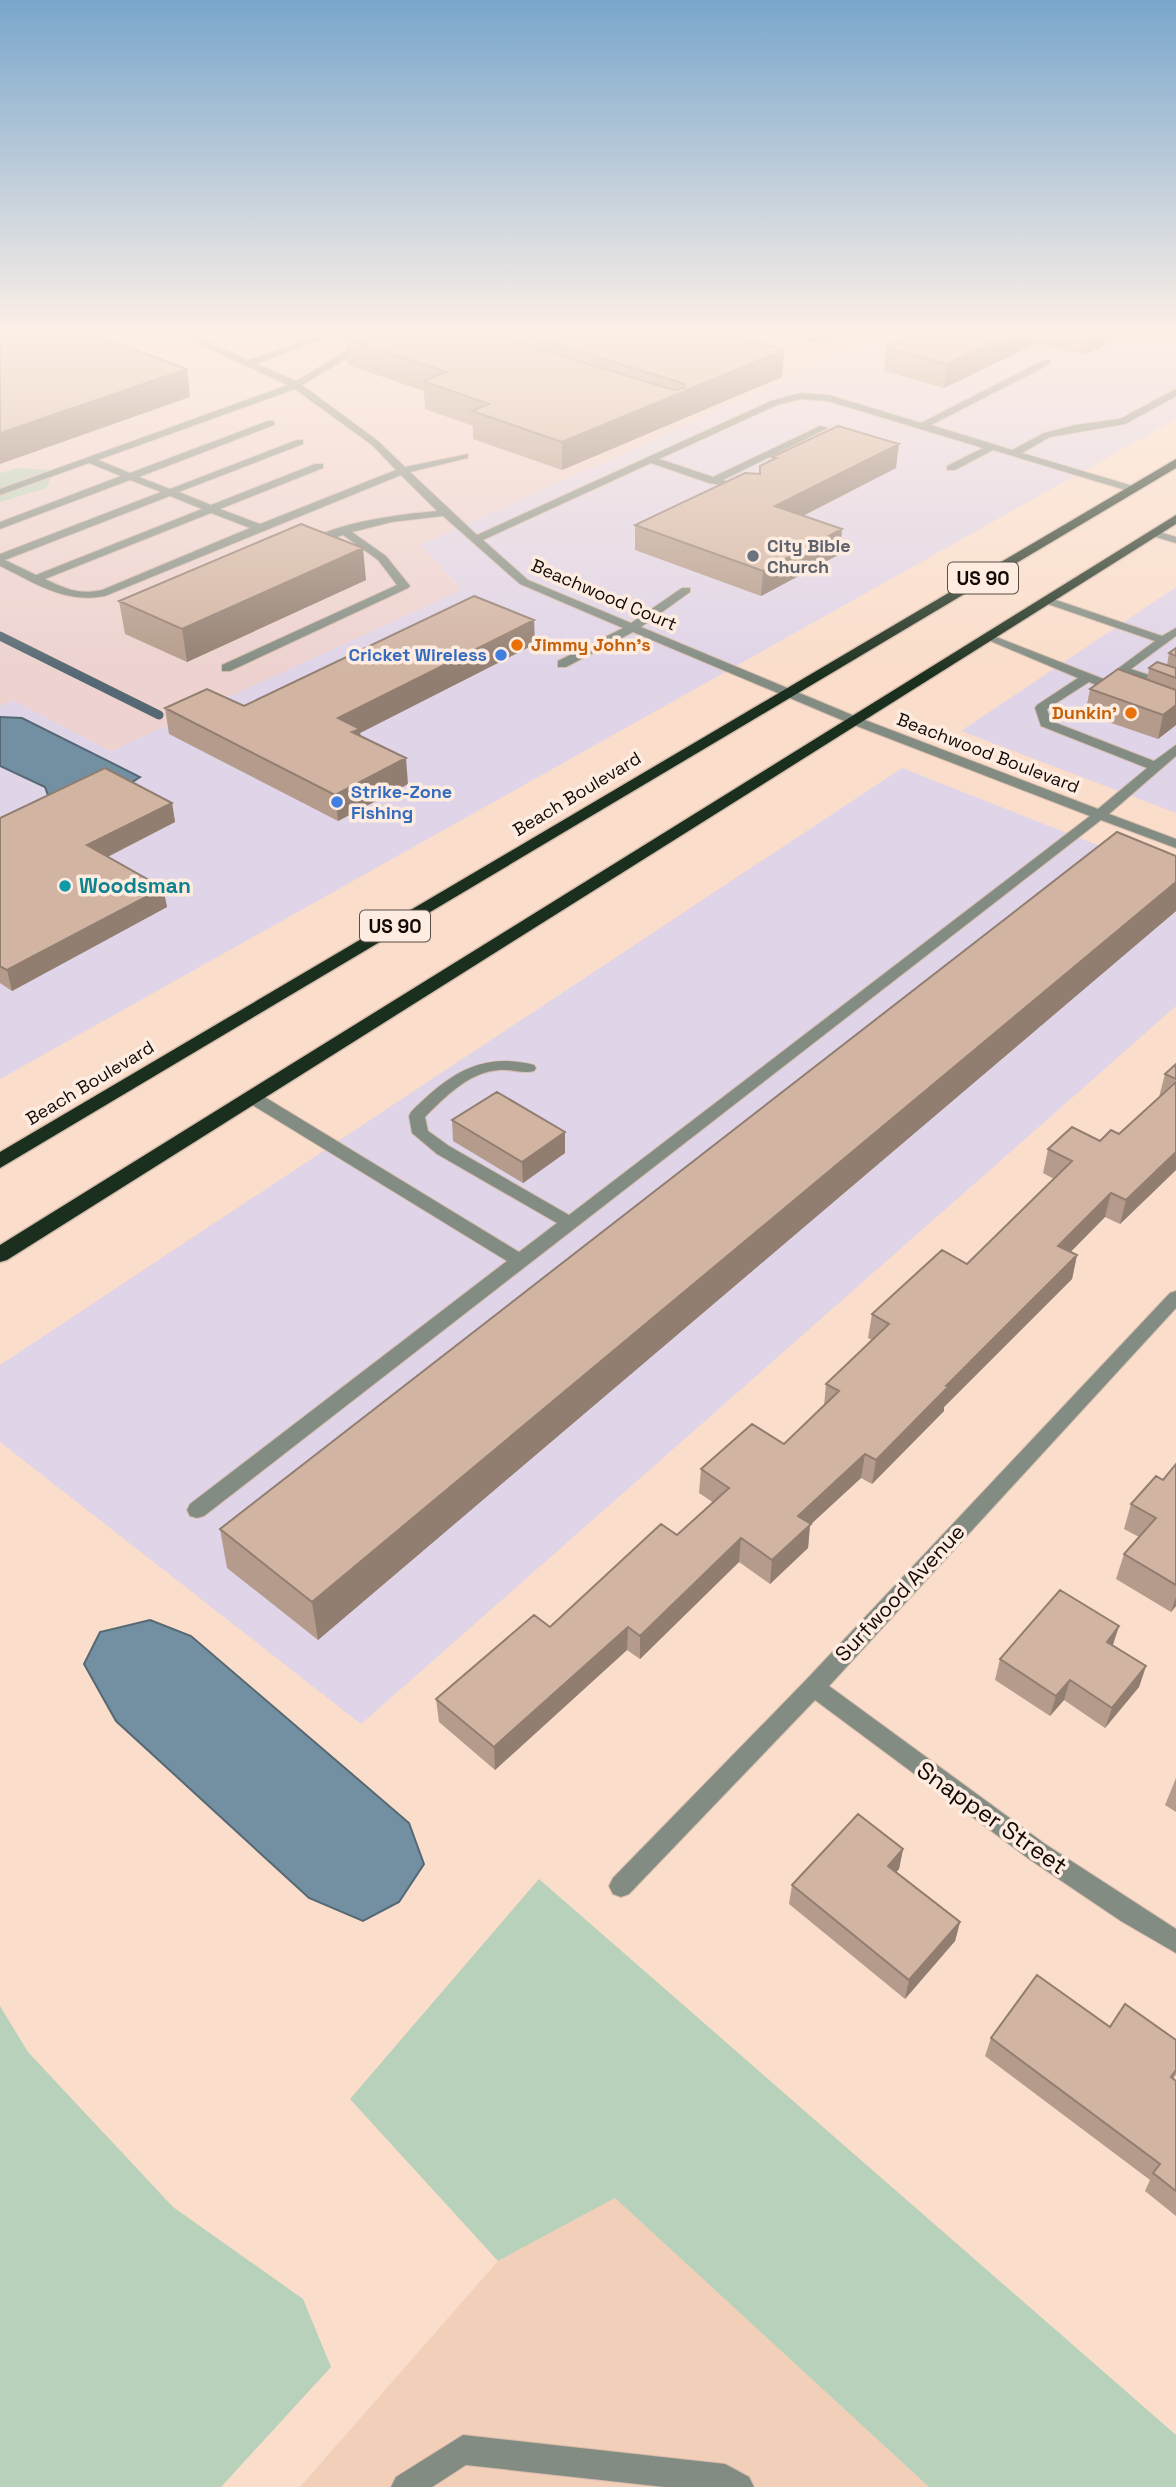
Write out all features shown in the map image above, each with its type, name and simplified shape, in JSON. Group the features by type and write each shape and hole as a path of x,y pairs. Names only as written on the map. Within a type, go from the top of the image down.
{"highway":[{"name":"Beach Boulevard","path":"0,1161 1176,463"},
{"name":"US 90","path":"0,1255 1176,519"}],"street":[{"path":"0,492 133,444"},
{"path":"0,526 216,444"},
{"path":"0,560 295,444"},
{"name":"Beachwood Court","path":"374,444 445,513 524,583 789,692"},
{"path":"475,540 685,444"},
{"path":"713,481 789,444"},
{"path":"982,444 1132,489"},
{"path":"1014,453 1030,444"},
{"path":"951,468 992,447"},
{"path":"0,560 68,594 85,597 105,593 401,470 464,456"},
{"path":"89,460 259,528"},
{"path":"651,460 733,487"},
{"path":"35,579 319,466"},
{"path":"293,550 343,530 391,517 445,513"},
{"path":"226,668 404,586 382,558 343,530"},
{"path":"1153,533 1176,540"},
{"path":"562,664 633,627 686,590"},
{"path":"1046,600 1164,640"},
{"path":"1176,631 1122,670 1176,688"},
{"path":"987,637 1138,697"},
{"path":"1086,678 1041,708 1045,723 1154,766"},
{"name":"Beachwood Boulevard","path":"789,692 853,720 1176,844"},
{"path":"197,1510 1099,815 1176,748"},
{"path":"528,1068 514,1063 497,1062 473,1071 440,1091 417,1116 420,1133 443,1150 570,1223"},
{"path":"252,1097 520,1261"},
{"name":"Surfwood Avenue","path":"621,1886 814,1687 1176,1297"},
{"name":"Snapper Street","path":"814,1687 957,1796 1123,1910 1176,1942"},
{"path":"406,2487 463,2450 725,2479 739,2487"}],"shaded area":[{"path":"0,444 643,444 420,545 461,590 111,751 13,700 0,706"},
{"path":"643,444 1131,444 0,1079 0,706 13,700 111,751 461,589 420,545"},
{"path":"1176,587 1176,813 961,731"},
{"path":"902,768 1176,876 1176,1006 361,1724 0,1442 0,1365"},
{"path":"615,2198 929,2487 300,2487 498,2261"}],"green space":[{"path":"17,468 53,470 47,488 0,502 0,473"},
{"path":"539,1879 1176,2435 1176,2487 929,2487 615,2198 498,2261 350,2099"},
{"path":"0,2006 28,2052 173,2207 303,2299 331,2367 221,2487 0,2487"}],"water":[{"path":"0,717 22,718 140,777 129,784 49,798 45,787 0,766"},
{"path":"150,1620 191,1636 409,1823 424,1864 399,1902 363,1921 309,1898 116,1721 84,1664 100,1632"}],"building":[{"path":"800,444 899,444 775,506 842,529 763,571 635,525 745,473 760,474 760,466 776,458 772,457"},
{"path":"301,524 363,548 182,629 119,601"},
{"path":"474,596 534,620 338,718 360,729 352,732 406,758 335,795 165,708 207,689 244,706"},
{"path":"1157,662 1176,668 1176,678 1149,668"},
{"path":"1118,669 1176,690 1176,705 1163,715 1090,689"},
{"name":"Woodsman","path":"105,768 172,803 87,845 163,888 7,970 0,966 0,818"},
{"path":"1117,832 1176,856 1176,882 312,1602 220,1529"},
{"path":"1176,1064 1176,1079 1165,1074"},
{"path":"1176,1082 1176,1152 1126,1200 1111,1193 1058,1246 1077,1255 876,1460 865,1454 798,1516 811,1524 772,1560 741,1538 640,1636 628,1627 494,1747 436,1699 534,1615 550,1627 661,1524 677,1535 729,1488 701,1469 752,1424 784,1444 839,1391 826,1384 889,1324 872,1314 942,1250 967,1264 1072,1161 1048,1149 1072,1127 1100,1141 1111,1130 1119,1134"},
{"path":"497,1092 565,1132 522,1162 452,1120"},
{"path":"1176,1464 1176,1585 1124,1554 1156,1518 1131,1504 1156,1476 1163,1480"},
{"path":"1060,1590 1119,1626 1107,1642 1146,1666 1112,1708 1070,1680 1056,1696 1000,1659"},
{"path":"858,1814 903,1849 888,1866 960,1922 909,1980 792,1885"},
{"path":"1037,1975 1110,2027 1125,2004 1176,2040 1176,2070 1171,2077 1176,2081 1176,2191 1153,2173 1160,2164 991,2038"}],"waterway":[{"path":"0,636 159,715"}],"place":[{"name":"City Bible Church","path":"753,556"},
{"name":"Jimmy John's","path":"517,645"},
{"name":"Cricket Wireless","path":"501,655"},
{"name":"Dunkin'","path":"1131,713"},
{"name":"Strike-Zone Fishing","path":"337,802"},
{"name":"Woodsman","path":"65,886"}]}
